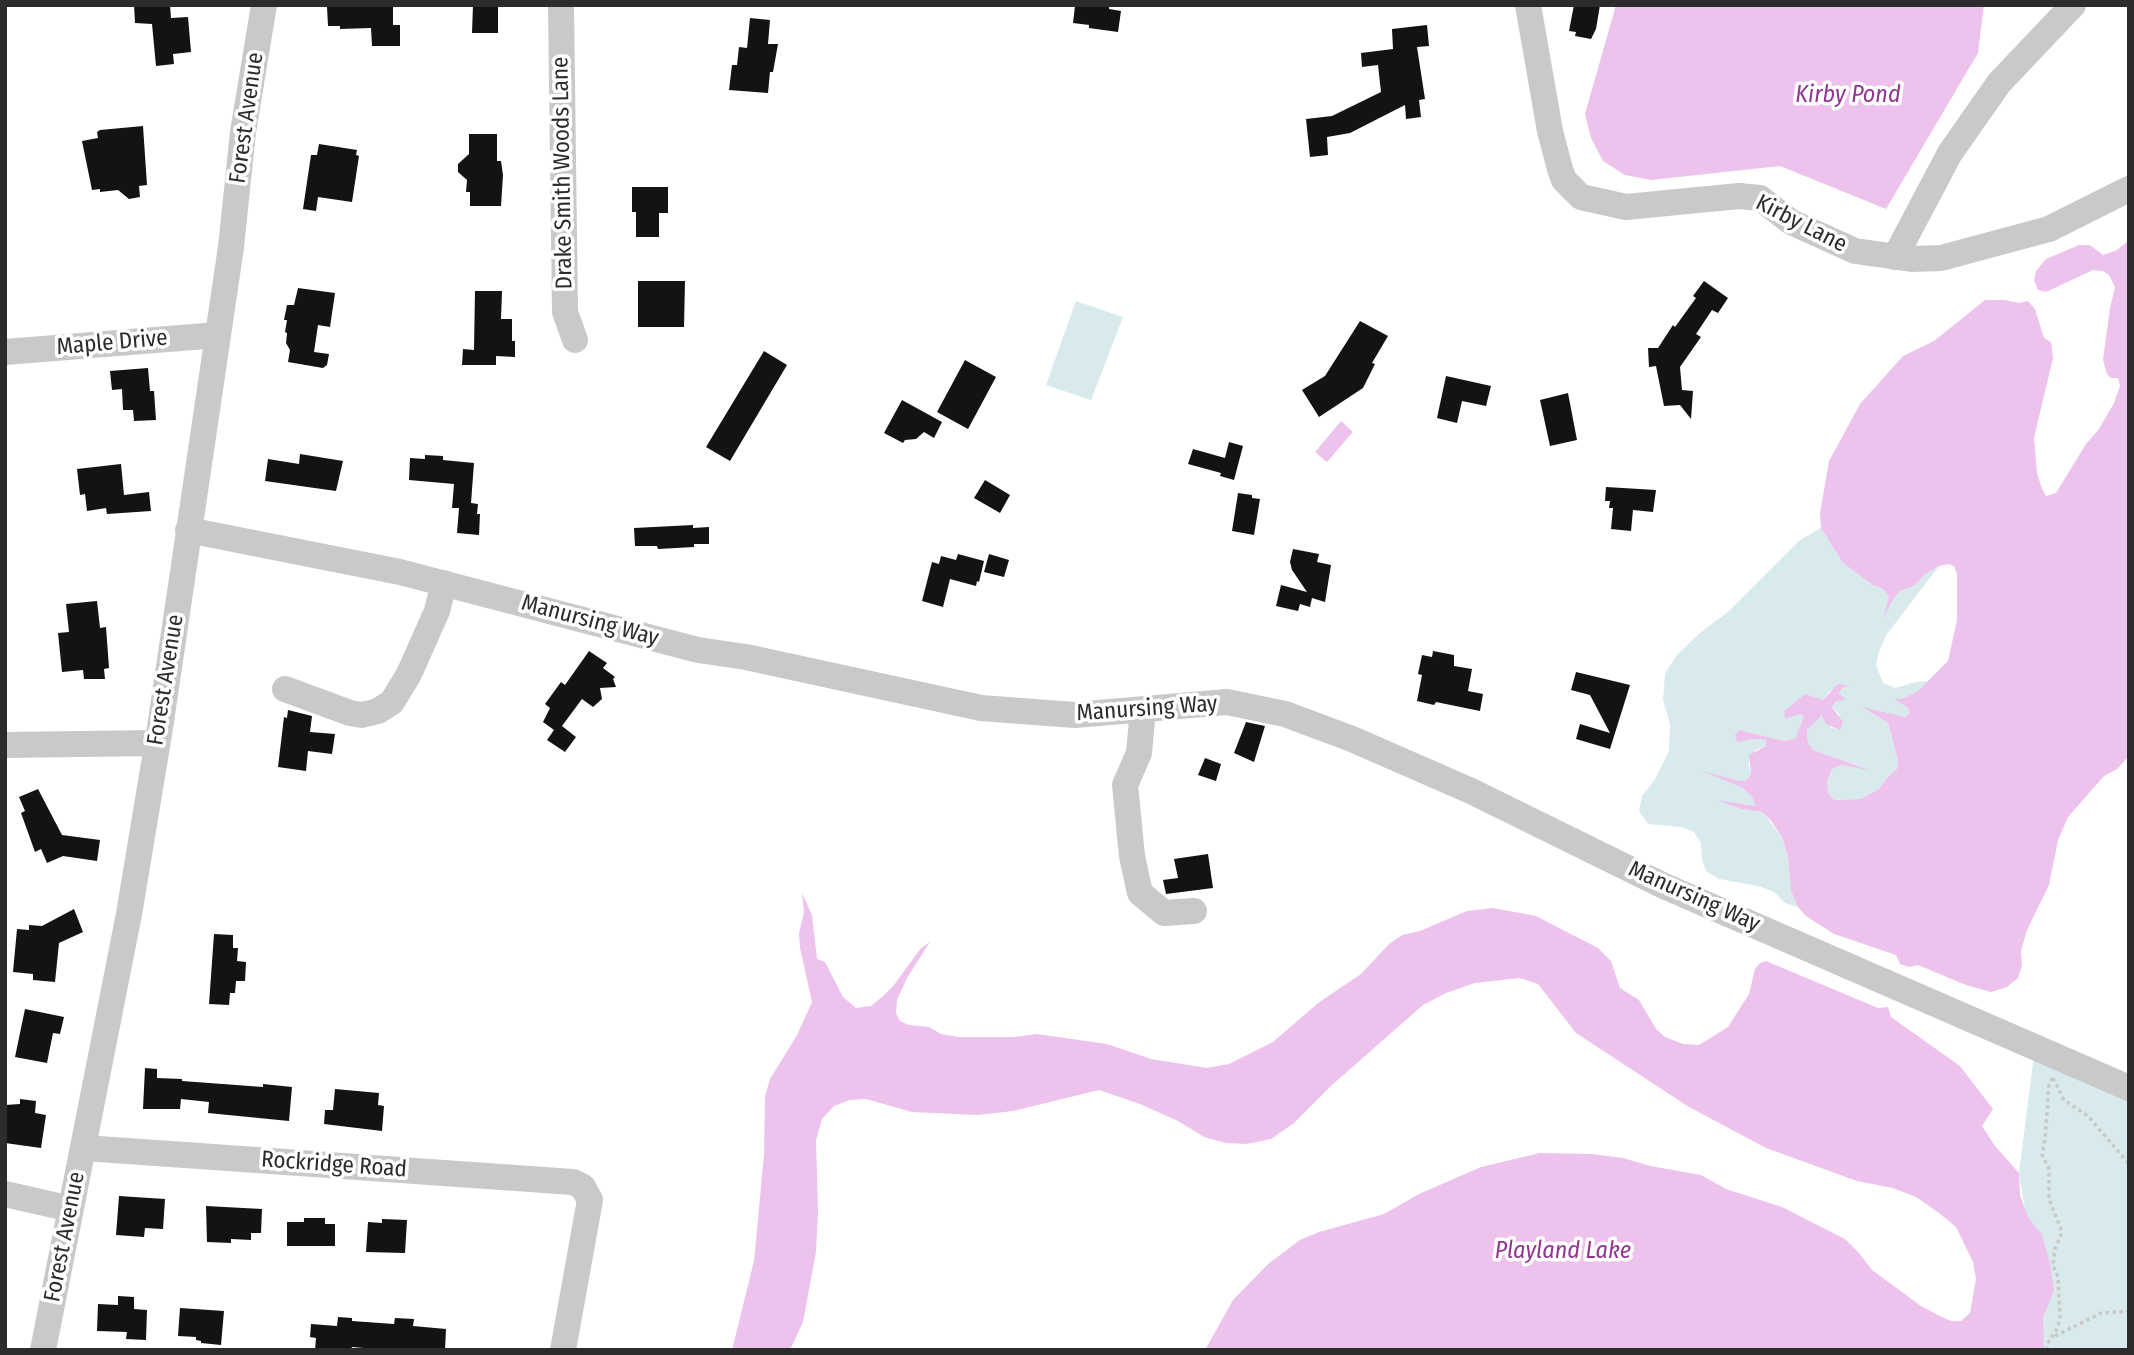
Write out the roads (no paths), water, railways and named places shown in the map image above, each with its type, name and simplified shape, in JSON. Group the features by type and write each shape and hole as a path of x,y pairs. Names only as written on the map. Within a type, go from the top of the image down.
{"street":[{"name":"Forest Avenue","path":"43,1350 129,914 218,335 243,132 264,5"},
{"name":"Drake Smith Woods Lane","path":"561,5 565,312 575,340"},
{"name":"Kirby Lane","path":"1528,5 1550,131 1560,169 1564,180 1581,197 1626,207 1739,196 1760,198 1791,222 1855,251 1912,259 1941,258 2049,229 2129,189"},
{"path":"1895,257 1950,153 1999,83 2073,5"},
{"name":"Maple Drive","path":"5,352 218,335"},
{"name":"Manursing Way","path":"188,530 400,572 698,650 747,657 981,708 1075,715 1227,702 1285,714 1471,790 1664,886 2129,1088"},
{"path":"285,689 362,715 378,711 392,702 409,674 437,611 444,583"},
{"path":"1143,709 1139,753 1125,785 1132,856 1140,893 1164,913 1194,911"},
{"path":"5,746 156,743"},
{"name":"Rockridge Road","path":"84,1148 573,1182 583,1187 590,1200 563,1350"},
{"path":"5,1194 71,1209"}],"water":[{"name":"Kirby Pond","path":"1616,5 1984,5 1978,53 1886,209 1780,166 1651,180 1625,175 1603,161 1591,138 1585,114"},
{"path":"2129,240 2129,756 2117,769 2104,776 2068,817 2058,840 2049,885 2027,930 2018,978 2007,987 1991,992 1966,985 1918,965 1909,967 1900,964 1896,955 1834,934 1806,916 1798,907 1791,891 1788,857 1782,837 1771,821 1762,812 1741,809 1717,800 1756,806 1743,788 1702,771 1740,781 1747,780 1751,773 1749,755 1766,746 1766,740 1737,742 1735,735 1739,730 1784,741 1795,739 1804,717 1800,714 1785,719 1784,711 1805,694 1823,700 1838,684 1850,686 1842,688 1839,694 1846,699 1835,702 1832,707 1843,722 1840,730 1826,724 1822,715 1807,730 1808,743 1813,750 1869,770 1841,765 1832,769 1827,781 1828,792 1834,800 1861,799 1879,789 1897,769 1898,760 1888,723 1862,707 1905,717 1910,713 1907,707 1894,699 1904,698 1918,691 1948,661 1957,620 1957,574 1954,566 1939,566 1924,575 1914,586 1900,591 1884,617 1889,597 1883,589 1843,563 1821,528 1820,513 1829,461 1860,404 1903,356 1934,341 1985,300 2019,303 2028,301 2035,309 2044,338 2051,342 2053,358 2034,438 2037,473 2042,489 2046,496 2056,493 2086,444 2099,429 2120,386 2118,378 2111,378 2107,374 2103,360 2115,287 2109,275 2093,270 2046,292 2038,290 2034,280 2036,271 2046,259 2079,245 2090,245 2103,255 2117,250"},
{"path":"1341,421 1353,432 1327,462 1315,452"},
{"name":"Playland Lake","path":"802,893 812,915 817,959 825,962 843,997 856,1008 871,1006 882,997 921,948 930,942 907,978 897,1000 896,1013 900,1021 958,1037 1015,1037 1037,1034 1107,1044 1151,1059 1207,1068 1229,1064 1273,1042 1318,1003 1361,974 1389,944 1402,935 1420,931 1467,911 1493,908 1536,916 1598,948 1611,961 1620,988 1639,1000 1656,1029 1665,1037 1683,1044 1699,1045 1728,1027 1749,994 1755,969 1766,961 1878,1008 1888,1007 1891,1017 1960,1066 1993,1109 1982,1126 1995,1146 2019,1173 2020,1195 2028,1217 2042,1235 2050,1263 2054,1291 2043,1317 2044,1350 1205,1350 1233,1300 1268,1264 1300,1240 1384,1214 1419,1194 1481,1167 1540,1153 1623,1158 1701,1175 1726,1189 1782,1207 1845,1239 1872,1270 1921,1306 1940,1316 1951,1321 1961,1321 1970,1313 1976,1279 1973,1262 1956,1227 1939,1213 1916,1197 1893,1188 1857,1181 1766,1148 1689,1107 1576,1033 1538,984 1520,978 1475,983 1423,1005 1332,1085 1294,1123 1271,1139 1247,1144 1226,1143 1204,1137 1178,1121 1099,1090 1013,1111 978,1115 912,1112 866,1099 850,1100 834,1106 822,1119 816,1140 816,1252 803,1322 790,1350 732,1350 754,1261 764,1155 765,1096 770,1079 797,1035 812,1002 800,948 799,933 804,912"}]}
